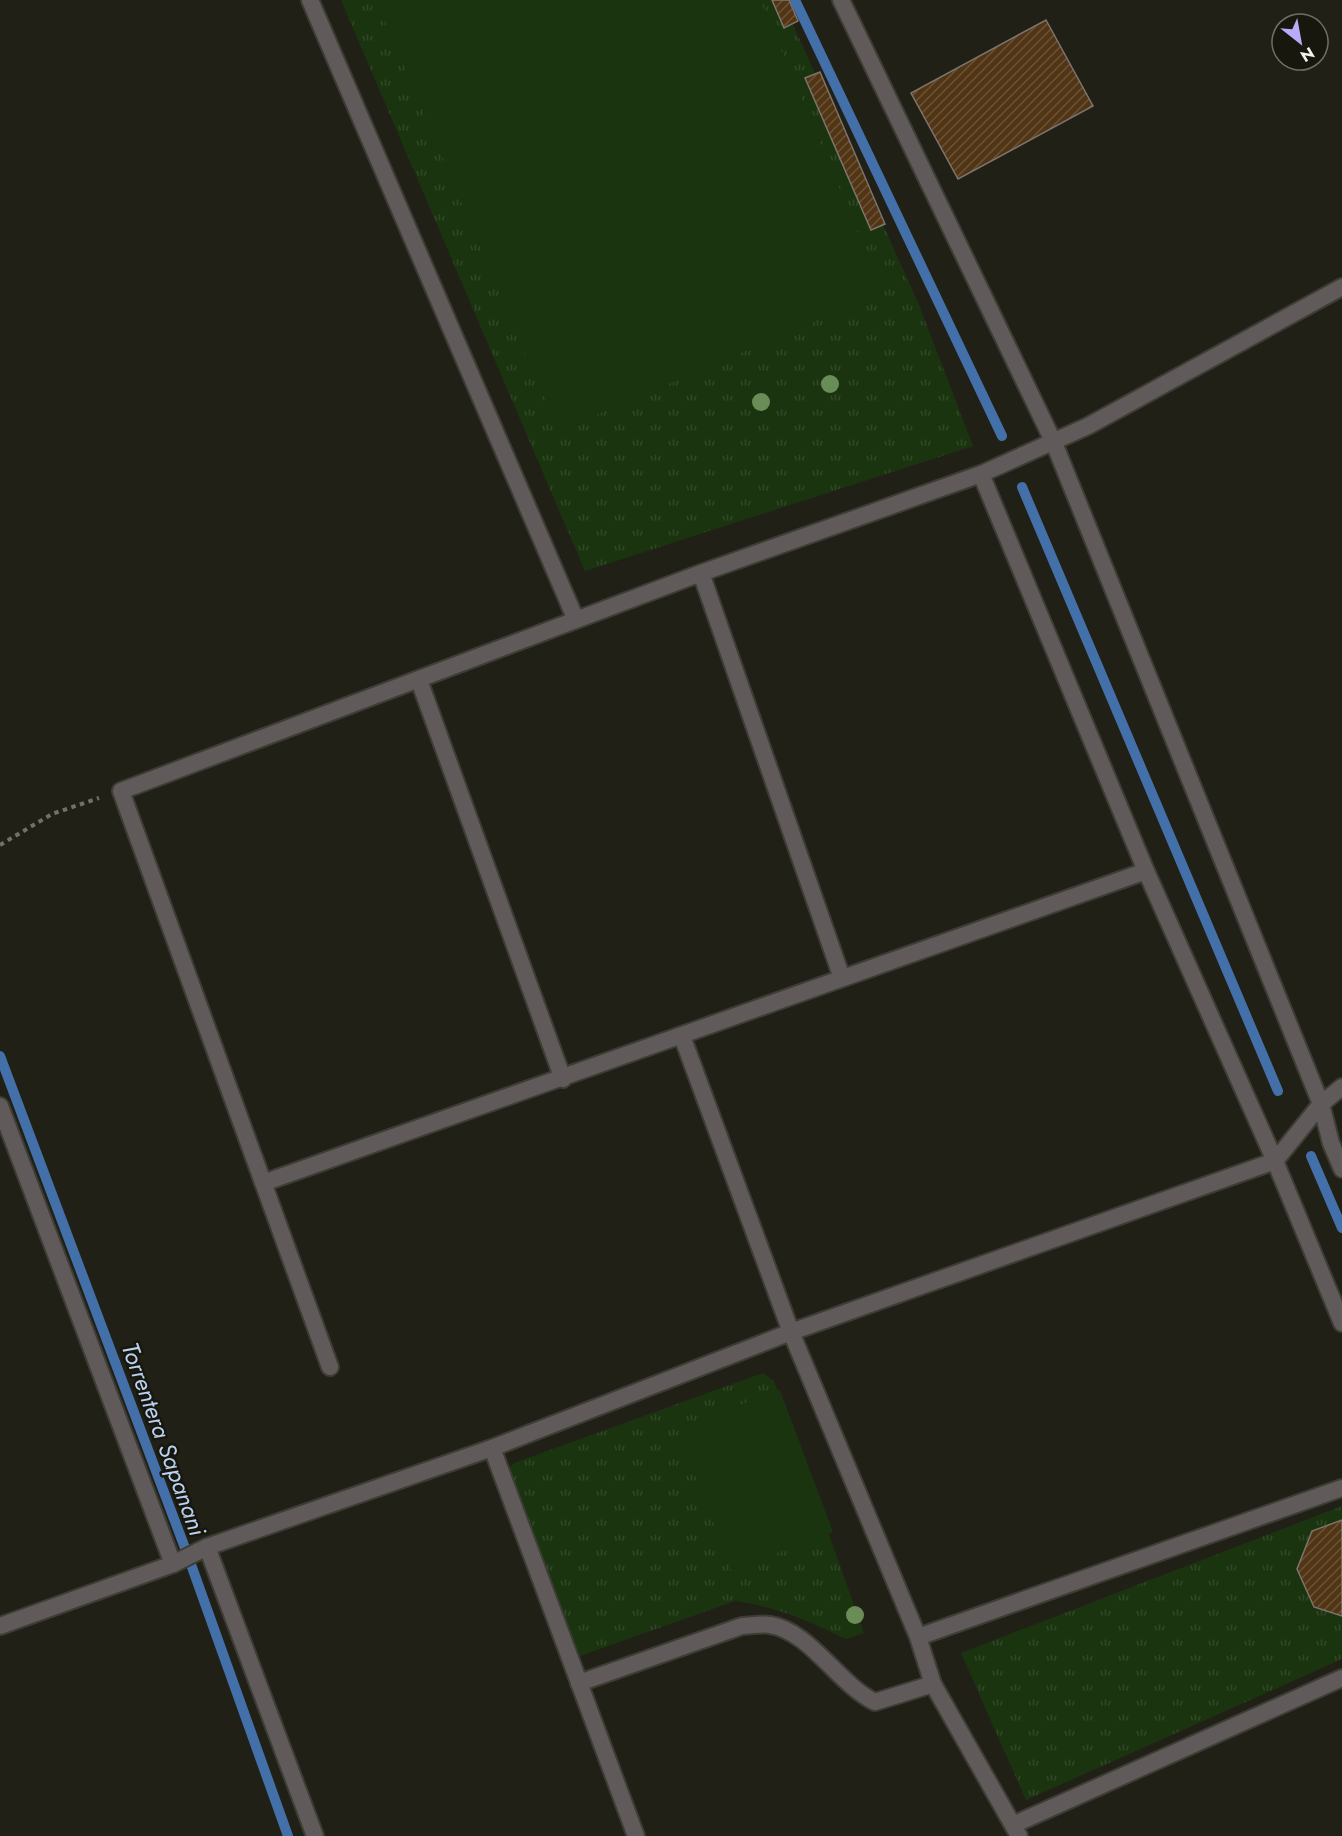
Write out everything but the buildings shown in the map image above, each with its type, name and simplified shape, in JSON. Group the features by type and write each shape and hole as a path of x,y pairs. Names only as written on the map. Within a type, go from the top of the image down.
{"street":[{"path":"310,0 576,620"},
{"path":"841,0 1054,442 1321,1104 1330,1143 1342,1169"},
{"path":"330,1367 121,791 701,573 981,474 1088,426 1341,291"},
{"path":"981,474 1146,871 1275,1161 1342,1323"},
{"path":"701,573 842,978"},
{"path":"419,680 563,1079"},
{"path":"263,1183 563,1079 1146,871"},
{"path":"682,1036 791,1332 918,1637 933,1684 1017,1830 1342,1678"},
{"path":"0,1626 174,1564 207,1547 492,1448 791,1332 1275,1161 1321,1104 1342,1087"},
{"path":"0,1106 174,1564"},
{"path":"492,1448 636,1836"},
{"path":"918,1637 1342,1488"},
{"path":"207,1547 315,1836"},
{"path":"579,1683 742,1626 768,1624 783,1628 802,1641 859,1694 875,1702 933,1684"}],"path":[{"path":"0,845 52,814 121,791"}],"green space":[{"path":"341,0 782,0 919,305 973,446 585,571"},
{"path":"376,0 760,0 883,292 558,431"},
{"path":"763,1373 774,1381 864,1633 846,1639 792,1615 735,1601 574,1658 507,1470 514,1463"},
{"path":"780,1390 833,1532 731,1570 678,1428"},
{"path":"1342,1506 1342,1659 1026,1800 961,1653"}],"waterway":[{"path":"795,0 1002,436"},
{"path":"1022,487 1278,1091"},
{"name":"Torrentera Sapanani","path":"0,1056 188,1556 288,1836"},
{"path":"1311,1156 1342,1228"}]}
